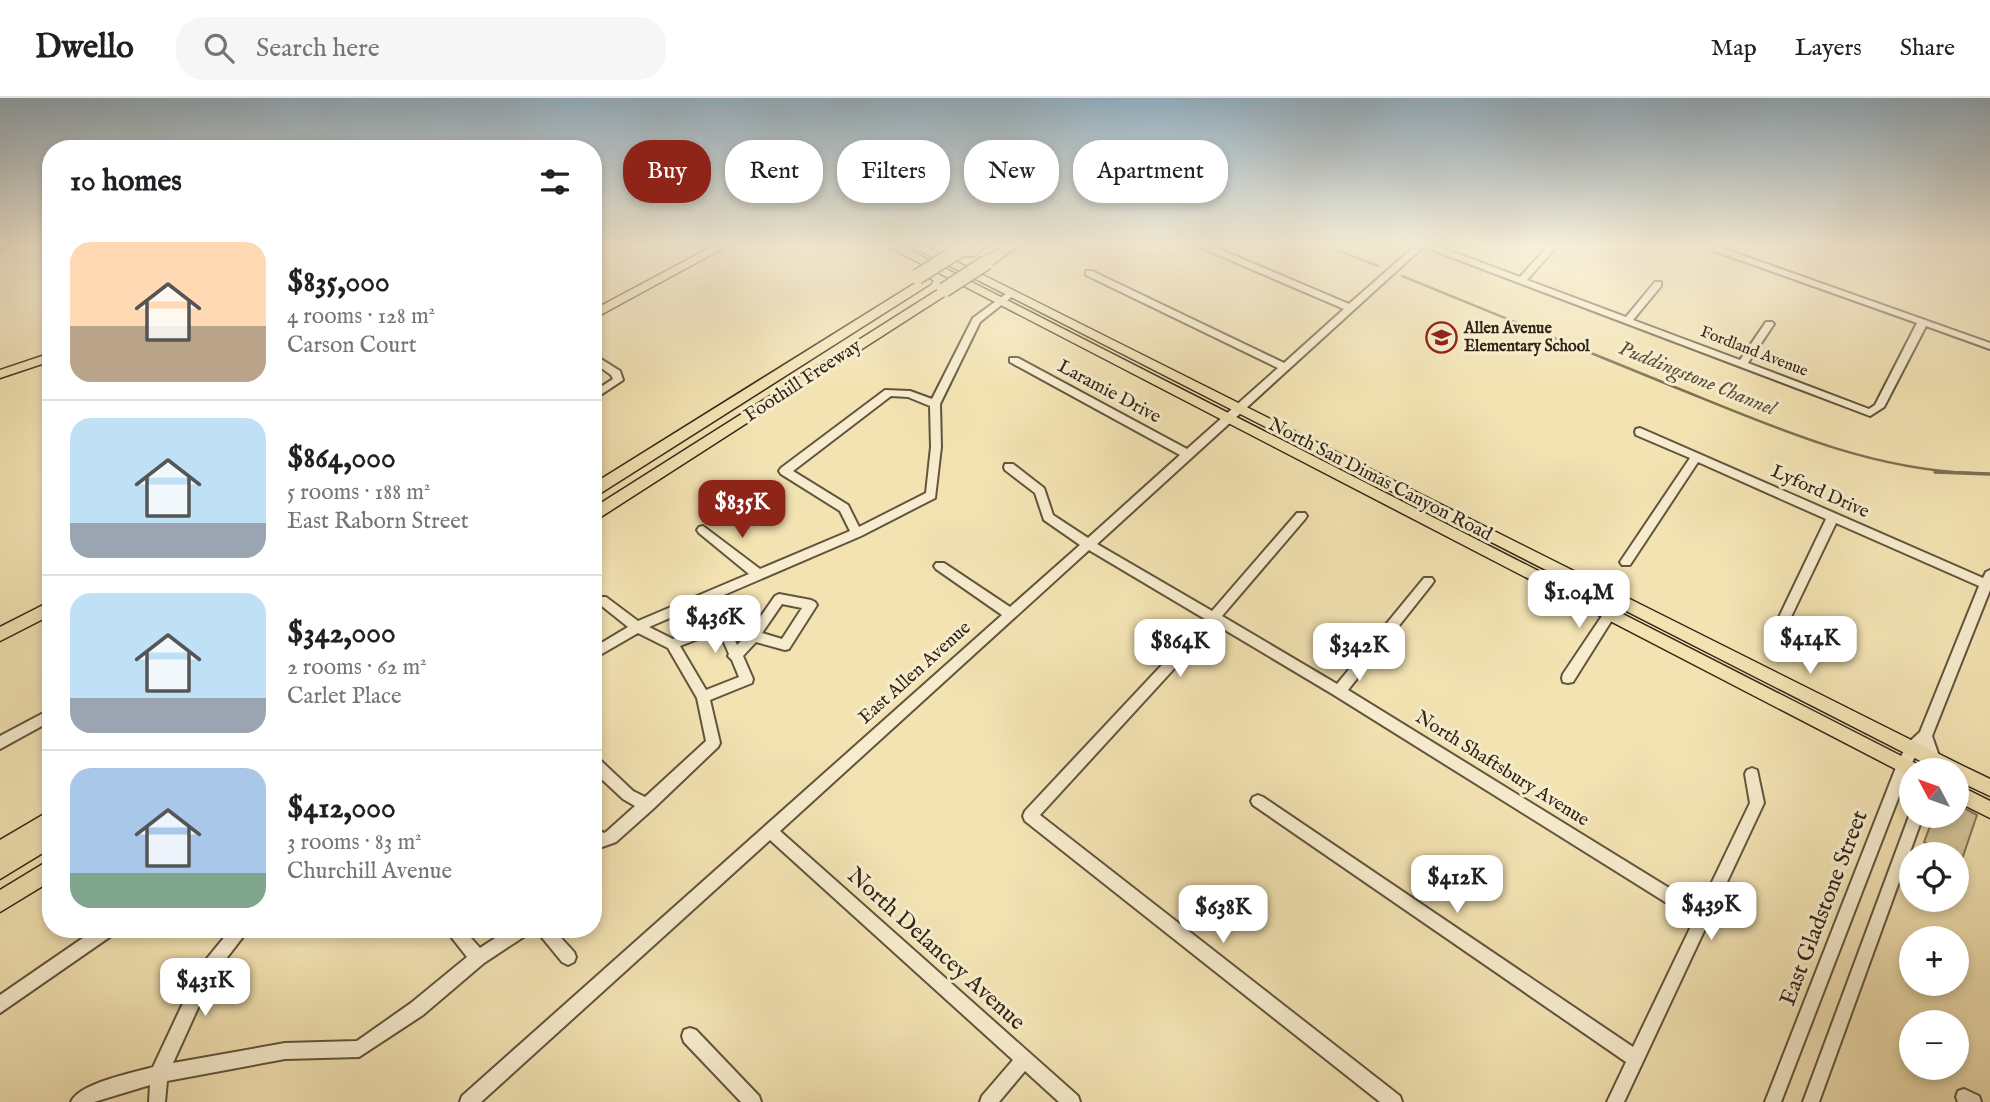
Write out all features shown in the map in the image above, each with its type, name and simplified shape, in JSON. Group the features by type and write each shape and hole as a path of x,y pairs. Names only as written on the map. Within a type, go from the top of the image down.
{"highway":[{"name":"Foothill Freeway","path":"602,474 914,293"},
{"path":"602,486 915,293"},
{"name":"Foothill Freeway","path":"602,510 854,349 920,293"},
{"path":"0,851 42,825"},
{"path":"0,869 42,842"},
{"path":"0,888 42,862"},
{"path":"0,902 42,875"}],"main road":[{"path":"602,310 634,293"},
{"name":"North San Dimas Canyon Road","path":"996,293 1614,607 1899,763"},
{"name":"North San Dimas Canyon Road","path":"998,293 1005,297"},
{"path":"0,365 42,351"},
{"path":"0,374 42,360"},
{"name":"North San Dimas Canyon Road","path":"1614,607 1918,742 1928,758"},
{"path":"0,635 42,612"},
{"name":"North San Dimas Canyon Road","path":"1969,777 1990,788"},
{"path":"1969,799 1990,810"}],"street":[{"path":"1130,293 1284,367"},
{"path":"1315,293 1350,308"},
{"name":"East Allen Avenue","path":"467,1102 1367,293"},
{"name":"Fordland Avenue","path":"1554,293 1870,413 1879,407 1923,322"},
{"path":"1628,320 1651,293"},
{"path":"1841,293 1990,346"},
{"path":"602,648 637,627 857,533 931,495 936,447 935,404 976,320 1005,297"},
{"path":"1742,364 1769,324"},
{"name":"Laramie Drive","path":"1014,360 1187,454"},
{"path":"602,363 616,373 618,380 602,391"},
{"path":"857,533 844,508 785,471 889,392 910,394 935,404"},
{"name":"Lyford Drive","path":"1640,432 1833,517 1988,580"},
{"path":"1626,562 1696,457"},
{"name":"North Shaftsbury Avenue","path":"1009,467 1040,491 1048,517 1088,544 1339,691 1703,917"},
{"path":"1301,516 1214,617 1030,816 1394,1102"},
{"path":"1774,638 1833,517"},
{"path":"703,530 760,576"},
{"path":"940,566 1010,614"},
{"name":"East Gladstone Street","path":"1912,758 1988,580"},
{"path":"1339,691 1429,581"},
{"path":"734,656 754,636 779,599 811,605 785,645 754,636"},
{"path":"602,600 637,627 672,644 703,697 713,743 648,805 611,837 602,840"},
{"path":"1569,678 1614,607"},
{"path":"672,644 722,625 734,656 747,679 703,697"},
{"path":"0,743 42,719"},
{"path":"602,770 628,795 648,805"},
{"path":"1615,1102 1757,803 1752,774"},
{"name":"East Gladstone Street","path":"1773,1102 1899,793"},
{"path":"1258,801 1636,1059"},
{"path":"1811,1102 1912,828"},
{"name":"North Delancey Avenue","path":"769,830 1072,1102"},
{"path":"0,1005 96,938"},
{"path":"157,1102 159,1074 206,972 234,938"},
{"path":"461,938 478,958"},
{"path":"79,1102 91,1094 159,1074 285,1051 359,1049 417,1009 478,958 509,938"},
{"path":"551,938 568,957"},
{"path":"690,1036 753,1102"},
{"path":"988,1102 1024,1059"}],"shaded area":[{"path":"1969,811 1977,815 1968,842 1924,842 1929,828 1969,828"}],"waterway":[{"name":"Puddingstone Channel","path":"1444,293 1818,443 1893,463 1971,473"},
{"name":"Puddingstone Channel","path":"1935,472 1990,474"}],"place":[{"name":"Allen Avenue Elementary School","path":"1441,338"}]}
